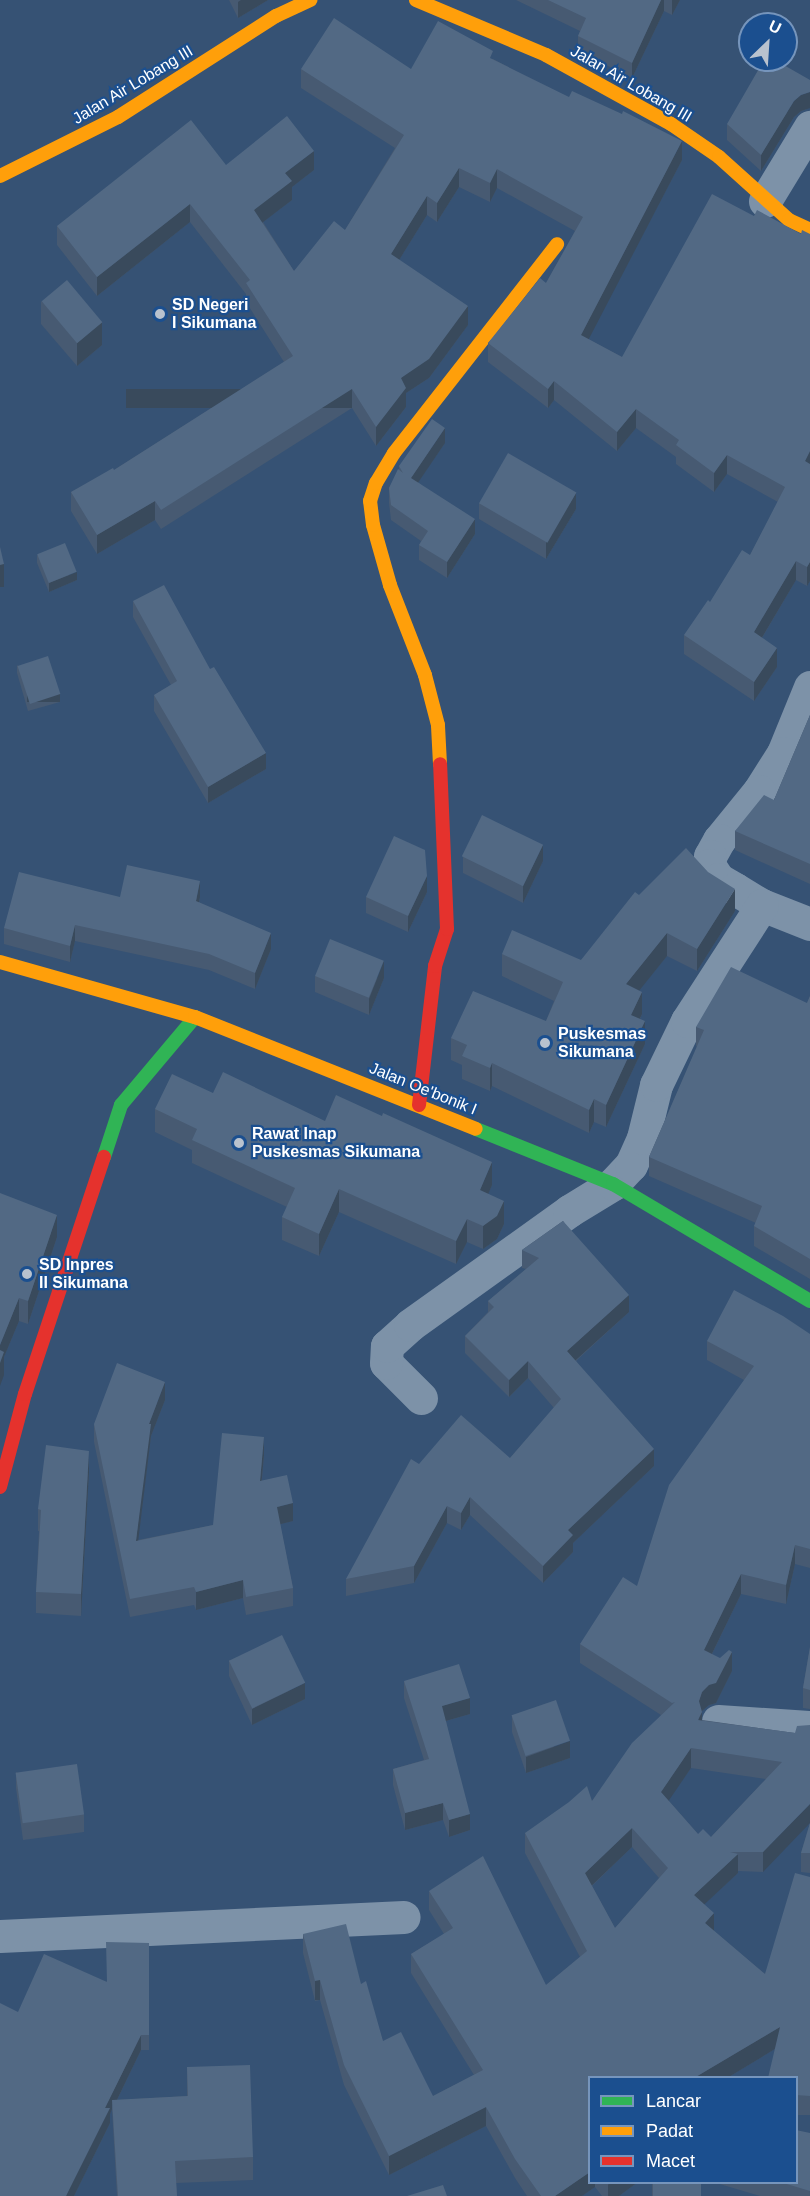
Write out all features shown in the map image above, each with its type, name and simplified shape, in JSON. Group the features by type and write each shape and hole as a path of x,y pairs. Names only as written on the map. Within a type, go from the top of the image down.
{"street":[{"name":"Jalan Air Lobang III","path":"0,176 118,117 276,16 311,0"},
{"name":"Jalan Air Lobang III","path":"416,0 546,55 671,124 719,157 765,201 789,220 810,230"},
{"path":"765,201 810,127"},
{"path":"419,1105 435,966 447,929 438,726 425,675 390,585 372,525 370,501 375,483 394,453 557,244"},
{"path":"810,687 783,753 759,791 710,856 711,872 718,879 762,905 810,924"},
{"path":"421,1398 386,1363 387,1346 410,1326 568,1210 613,1184 631,1165 643,1138 656,1085 687,1021 762,905"},
{"name":"Jalan Oe'bonik I","path":"0,962 195,1017 613,1184 810,1301"},
{"path":"0,1487 25,1394 121,1105 195,1017"},
{"path":"718,1721 810,1727"},
{"path":"0,1936 404,1917"}],"building":[{"path":"548,0 661,0 632,63 578,36 586,18"},
{"path":"334,18 411,69 438,21 493,51 490,58 569,97 572,91 622,114 623,111 682,141 581,335 622,357 712,194 754,216 757,210 801,234 802,230 810,234 810,451 805,461 810,464 810,562 807,567 796,561 754,632 777,648 754,682 684,635 708,600 710,602 742,550 750,555 785,487 727,455 714,473 676,445 679,440 636,409 617,432 554,381 548,389 488,343 540,278 546,283 583,217 497,169 490,183 459,168 437,203 427,196 391,254 468,306 429,359 401,378 406,388 376,427 352,389 161,510 155,501 97,535 71,492 113,468 114,470 293,356 246,283 250,280 190,204 97,277 57,226 191,120 226,165 287,116 314,151 285,173 292,181 254,210 294,271 334,221 345,230 404,135 301,69"},
{"path":"757,72 796,72 810,80 810,92 794,101 761,155 727,124"},
{"path":"67,280 102,322 77,343 42,301"},
{"path":"432,419 445,428 411,478 475,519 447,562 419,545 428,531 391,505 389,488 398,469 403,473 399,466"},
{"path":"508,453 576,492 547,543 479,503"},
{"path":"65,543 77,572 49,583 37,554"},
{"path":"0,547 4,564 0,565"},
{"path":"164,585 210,669 214,667 266,753 208,787 154,695 177,681 133,601"},
{"path":"48,656 60,694 30,704 18,666"},
{"path":"810,715 810,864 735,831 764,795 774,800"},
{"path":"482,815 543,845 523,886 462,856"},
{"path":"394,836 425,850 427,876 408,916 366,897"},
{"path":"686,848 708,872 735,889 697,949 667,933 626,984 642,992 631,1015 645,1021 606,1105 594,1099 589,1110 492,1063 490,1068 462,1056 467,1045 451,1038 473,991 546,1021 563,982 502,954 512,930 581,960 635,892 639,895"},
{"path":"127,865 200,881 196,901 271,933 255,973 209,954 75,925 70,946 4,928 19,872 120,897"},
{"path":"330,939 384,961 369,998 315,976"},
{"path":"731,967 807,1003 810,996 810,1259 754,1226 762,1206 649,1157 704,1030 696,1027"},
{"path":"223,1072 325,1121 336,1095 382,1116 383,1113 492,1162 480,1190 504,1201 497,1216 483,1226 467,1219 456,1241 339,1189 319,1234 282,1217 295,1188 192,1140 197,1129 155,1109 172,1074 213,1093"},
{"path":"0,1193 57,1215 28,1301 19,1298 0,1345"},
{"path":"563,1221 629,1295 567,1351 654,1449 568,1530 573,1535 543,1566 470,1497 461,1513 447,1506 414,1566 346,1579 411,1459 419,1464 461,1415 510,1458 561,1399 528,1361 509,1380 465,1336 494,1307 488,1301 539,1258 522,1250"},
{"path":"734,1290 783,1316 810,1334 810,1549 795,1545 786,1585 741,1574 704,1650 720,1658 729,1650 732,1652 716,1683 709,1685 702,1692 699,1701 702,1712 698,1720 795,1733 797,1726 810,1725 810,1804 763,1852 730,1852 738,1854 694,1895 714,1913 705,1923 765,1974 795,1873 810,1877 810,2096 798,2095 798,2076 768,2076 780,2027 697,2076 588,2076 588,2173 555,2196 541,2196 515,2159 486,2107 389,2156 344,2065 320,1980 315,1981 303,1934 346,1924 361,1984 366,1981 383,2041 401,2032 433,2096 483,2070 411,1954 453,1928 429,1891 483,1856 546,1985 587,1951 525,1833 569,1802 587,1786 592,1801 632,1743 675,1702 672,1703 580,1644 623,1577 637,1586 669,1485 754,1366 707,1341","holes":["691,1748 782,1762 711,1837 703,1829 698,1834 661,1792","632,1828 668,1868 615,1928 585,1873"]},
{"path":"0,1350 4,1352 0,1363"},
{"path":"117,1363 165,1382 149,1424 151,1424 136,1541 213,1525 222,1433 264,1437 260,1481 287,1475 293,1503 277,1507 293,1588 246,1597 243,1580 196,1592 194,1587 130,1599 94,1424"},
{"path":"46,1445 89,1451 81,1594 36,1592 41,1510 38,1509"},
{"path":"282,1635 305,1683 252,1708 229,1661"},
{"path":"810,1647 810,1690 803,1688"},
{"path":"459,1664 470,1698 442,1706 470,1814 449,1820 443,1803 405,1813 393,1769 429,1759 404,1681"},
{"path":"556,1700 570,1741 526,1756 512,1715"},
{"path":"77,1764 84,1815 23,1823 16,1773"},
{"path":"810,1823 810,1853 801,1853"},
{"path":"106,1942 149,1943 149,2035 141,2035 105,2108 110,2108 66,2196 0,2196 0,2003 18,2012 44,1954 107,1982"},
{"path":"250,2065 253,2157 175,2161 177,2196 118,2196 112,2100 188,2096 187,2067"},
{"path":"798,2130 810,2133 810,2191 787,2184 798,2184"},
{"path":"653,2184 701,2184 701,2196 653,2196"},
{"path":"443,2185 447,2196 407,2196"}],"traffic: fast":[{"path":"104,1157 121,1105 195,1017"},
{"path":"476,1129 613,1184 810,1301"}],"traffic: slow":[{"path":"0,176 118,117 276,16 311,0"},
{"path":"416,0 546,55 671,124 719,157 789,220 810,230"},
{"path":"440,764 438,725 425,675 390,585 373,525 370,501 376,483 394,453 557,244"},
{"path":"0,962 195,1017 476,1129"}],"traffic: jam":[{"path":"419,1105 435,966 447,929 440,764"},
{"path":"0,1487 25,1394 104,1157"}],"place":[{"name":"SD Negeri I Sikumana","path":"160,314"},
{"name":"Puskesmas Sikumana","path":"545,1043"},
{"name":"Rawat Inap Puskesmas Sikumana","path":"239,1143"},
{"name":"SD Inpres II Sikumana","path":"27,1274"}]}
